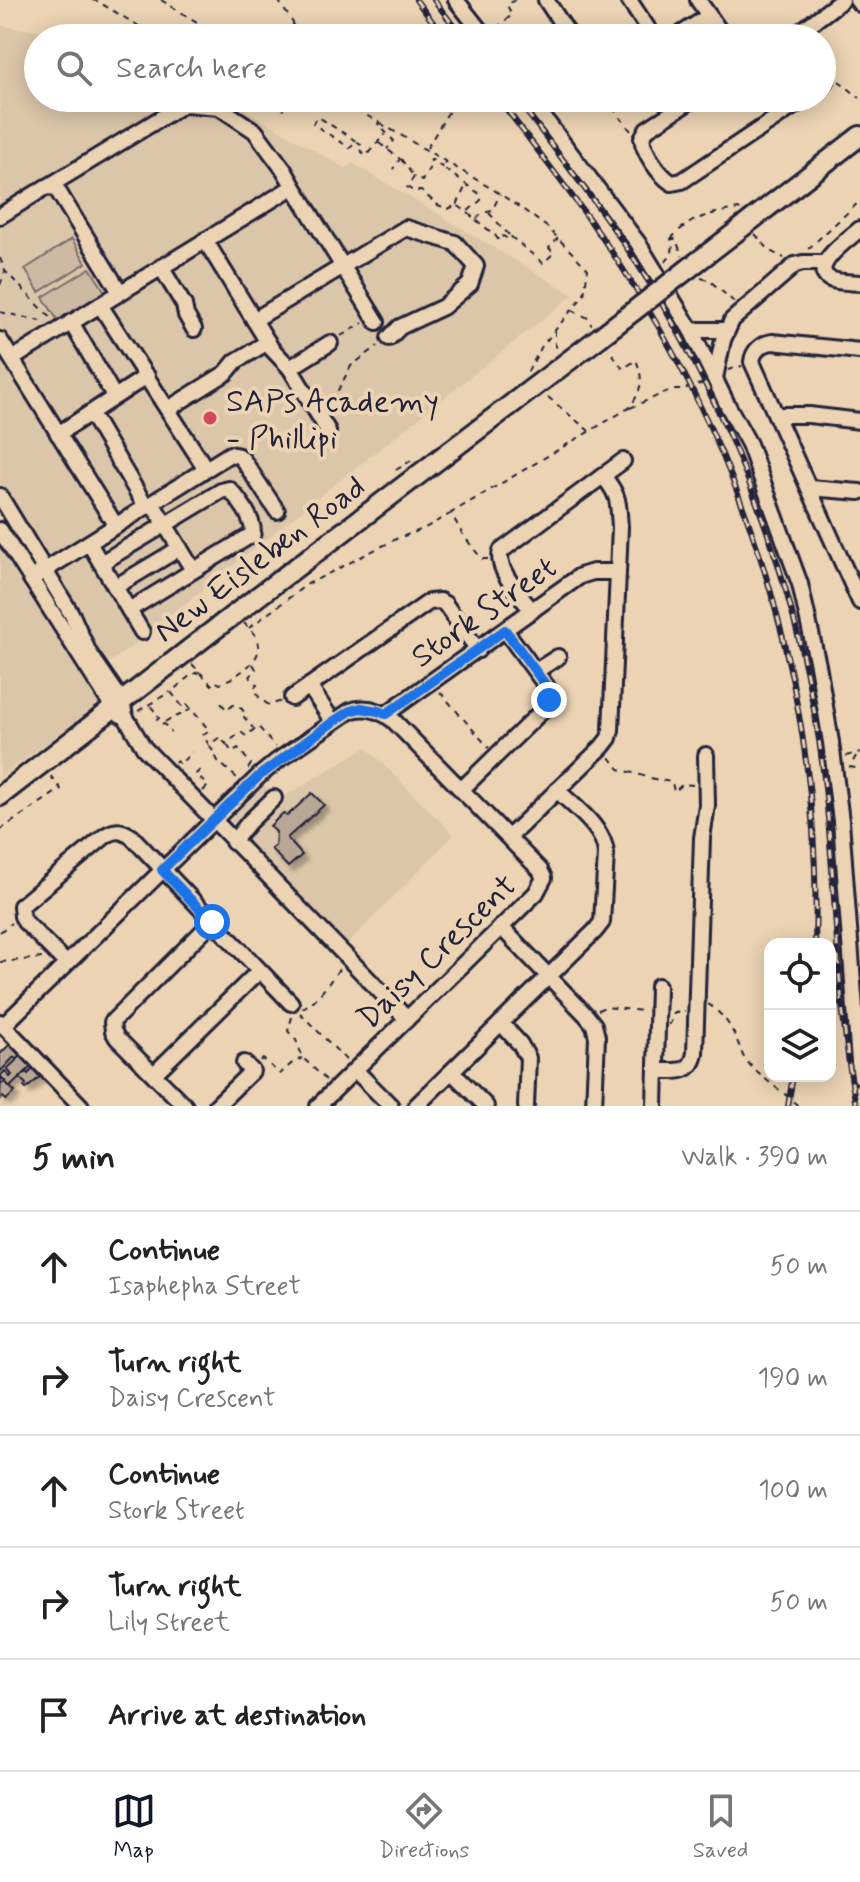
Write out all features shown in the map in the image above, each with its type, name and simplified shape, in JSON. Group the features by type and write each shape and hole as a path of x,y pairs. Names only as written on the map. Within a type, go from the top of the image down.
{"main road":[{"name":"New Eisleben Road","path":"0,796 121,709 184,653 860,136"}],"street":[{"path":"456,0 475,24"},
{"path":"546,0 562,24"},
{"path":"629,0 645,24"},
{"path":"698,0 715,24"},
{"path":"812,24 842,0"},
{"path":"697,24 709,16"},
{"path":"0,216 171,112"},
{"path":"226,112 255,131 284,170 376,319"},
{"path":"540,112 631,234 691,330 749,444 800,584 818,665 841,821 860,1076"},
{"path":"673,112 647,129 642,138 643,146 663,177 677,183 785,112"},
{"path":"49,186 59,192 120,292"},
{"path":"12,359 289,188 295,189"},
{"path":"254,320 406,228 455,243 476,266 470,284 443,307 400,327 389,338"},
{"path":"715,379 726,330 738,314 795,265 823,263 860,229"},
{"path":"205,240 328,431"},
{"path":"823,263 823,273 831,279 860,283"},
{"path":"161,267 184,305 194,329"},
{"path":"100,305 206,469"},
{"path":"71,322 114,396"},
{"path":"691,330 726,330"},
{"path":"0,340 116,526"},
{"path":"168,409 268,342"},
{"path":"860,351 772,342 755,351 752,362 860,602"},
{"path":"290,368 330,343"},
{"path":"58,434 147,376"},
{"path":"91,414 149,505 166,524 193,570"},
{"path":"776,415 860,421"},
{"path":"31,579 230,454 239,456 277,511"},
{"path":"532,611 502,568 499,554 623,461"},
{"path":"509,837 609,738 620,527 617,498 603,476"},
{"path":"809,488 860,492"},
{"path":"101,563 226,489 233,492 252,523 254,531 250,536 129,610"},
{"path":"0,496 72,615 77,640"},
{"path":"0,530 31,579 94,661 144,748 407,1019"},
{"path":"89,543 142,632"},
{"path":"115,587 180,548"},
{"path":"843,564 860,562"},
{"name":"Stork Street","path":"386,714 585,573 618,572"},
{"path":"292,698 434,600 445,604 478,650"},
{"path":"462,789 548,704 547,687 505,630"},
{"path":"536,671 558,657"},
{"path":"309,686 333,722"},
{"path":"81,1106 2,1024 212,820 284,757 350,711 361,708 386,714"},
{"name":"Daisy Crescent","path":"318,1106 536,893 544,878 509,837 386,714"},
{"path":"656,1071 683,1070 691,1066 695,1053 702,838 707,805 706,755"},
{"path":"416,1106 602,922 605,843 597,830 557,790"},
{"path":"233,842 274,798"},
{"path":"66,963 25,922 21,906 105,836 120,831 132,837 294,1006"},
{"path":"185,1106 117,1038 112,1022 212,922"},
{"path":"501,927 594,1025 597,1037 594,1106"},
{"path":"154,1074 259,971"},
{"path":"655,1106 658,986"},
{"path":"501,1023 528,1058 526,1106"},
{"path":"216,1106 248,1067"},
{"path":"355,1070 391,1106"},
{"path":"452,1072 486,1106"}],"path":[{"path":"92,0 135,24"},
{"path":"161,0 200,24"},
{"path":"278,0 293,24"},
{"path":"501,24 512,15 502,0"},
{"path":"507,5 515,0"},
{"path":"836,80 860,98"},
{"path":"361,112 529,214 588,269 584,295 542,346 524,378"},
{"path":"426,149 448,112"},
{"path":"615,112 628,130 642,138"},
{"path":"356,141 350,148 313,124 315,119 320,118 361,144 358,148 366,156 385,134"},
{"path":"380,123 379,128 394,141 387,149"},
{"path":"378,142 400,159 414,177 422,181 431,159 481,195 481,200 467,212"},
{"path":"393,169 400,159"},
{"path":"443,168 445,161"},
{"path":"414,177 407,187 421,191 448,209 457,205 466,184"},
{"path":"476,220 482,213 492,211 500,194"},
{"path":"671,239 679,229 701,216 739,209 747,224 770,251 795,265 860,201"},
{"path":"457,205 499,241 503,236 508,239 510,236"},
{"path":"488,212 510,236 543,263 554,253 549,248 558,238"},
{"path":"654,272 671,257 674,247 671,239"},
{"path":"671,239 676,239 688,269 697,277 709,280 734,301 738,314"},
{"path":"0,258 5,271 57,324 0,312"},
{"path":"0,285 5,271"},
{"path":"571,310 590,319 591,326 623,369 636,360 641,373 638,396 629,408"},
{"path":"330,343 376,319"},
{"path":"555,329 555,344 564,364"},
{"path":"328,431 336,394 351,366 389,338"},
{"path":"249,628 306,585 396,539 423,529 629,408 671,390 706,385 726,371 742,366 754,368"},
{"path":"545,394 590,432"},
{"path":"396,470 419,457"},
{"path":"451,513 482,559 499,559"},
{"path":"184,653 212,685 215,681 220,684 232,679 252,664 259,649 256,637 236,613"},
{"path":"252,664 256,669 250,677 257,685 254,688 260,699 269,705 292,698"},
{"path":"121,709 136,712 171,692 192,674 200,672"},
{"path":"432,682 496,756"},
{"path":"171,692 182,706 186,703 209,730 203,735 213,755 246,789"},
{"path":"221,703 227,710 233,705 242,709 253,729"},
{"path":"150,705 159,718 157,720 171,732"},
{"path":"164,724 191,708"},
{"path":"226,744 241,732 246,736 258,726 284,757"},
{"path":"209,745 220,737 232,752 238,748 251,764 247,771"},
{"path":"602,747 619,769 672,782 674,792 683,784 707,787"},
{"path":"167,773 176,761 180,764 192,752"},
{"path":"833,759 859,753"},
{"path":"859,753 850,767 860,769"},
{"path":"194,801 208,786 196,774 204,766"},
{"path":"0,830 61,789 48,773"},
{"path":"0,932 22,916"},
{"path":"0,962 51,958"},
{"path":"294,1006 307,1006 348,959"},
{"path":"586,1015 605,1007 649,1011 657,1024 670,1024 674,1013 697,1004 722,1014 733,1029 744,1058 798,1106"},
{"path":"294,1006 288,1031 296,1040 303,1058 334,1090"},
{"path":"294,1006 355,1070"},
{"path":"248,1067 263,1059 280,1074 303,1058"}],"shaded area":[{"name":"SAPs Academy - Phillipi","path":"0,26 24,29 24,112 250,112 346,169 352,163 573,295 127,650 86,677 0,540"},
{"path":"72,239 86,263 39,292 25,269"},
{"path":"90,268 105,292 58,321 43,297"},
{"path":"0,549 99,705 0,777"},
{"path":"366,747 454,835 347,944 225,821 262,785 282,798"}],"building":[{"path":"312,793 324,805 287,838 302,855 288,867 271,849 275,846 276,832 270,826 283,813 287,816"},
{"path":"11,1043 23,1053 17,1060 14,1057 0,1072 0,1054"},
{"path":"22,1055 32,1066 10,1087 0,1076 5,1071 10,1077 12,1075 7,1069"},
{"path":"33,1069 40,1077 26,1089 20,1078"},
{"path":"1,1077 5,1081 2,1084 5,1082 15,1092 6,1100 3,1097 0,1099"}],"railway":[{"path":"416,0 434,24"},
{"path":"434,0 452,24"},
{"path":"509,112 608,247 669,345 709,425 743,507 771,592 792,678 807,766 814,855 815,938"},
{"path":"526,112 619,236 681,337 734,447 777,561 794,620 819,740 843,1015 856,1106"},
{"path":"788,1106 792,1082"}],"place":[{"name":"SAPs Academy - Phillipi","path":"210,418"}],"route":[{"path":"212,922 162,870 259,776 333,722 361,708 386,714 505,630 547,687 549,700"}]}
